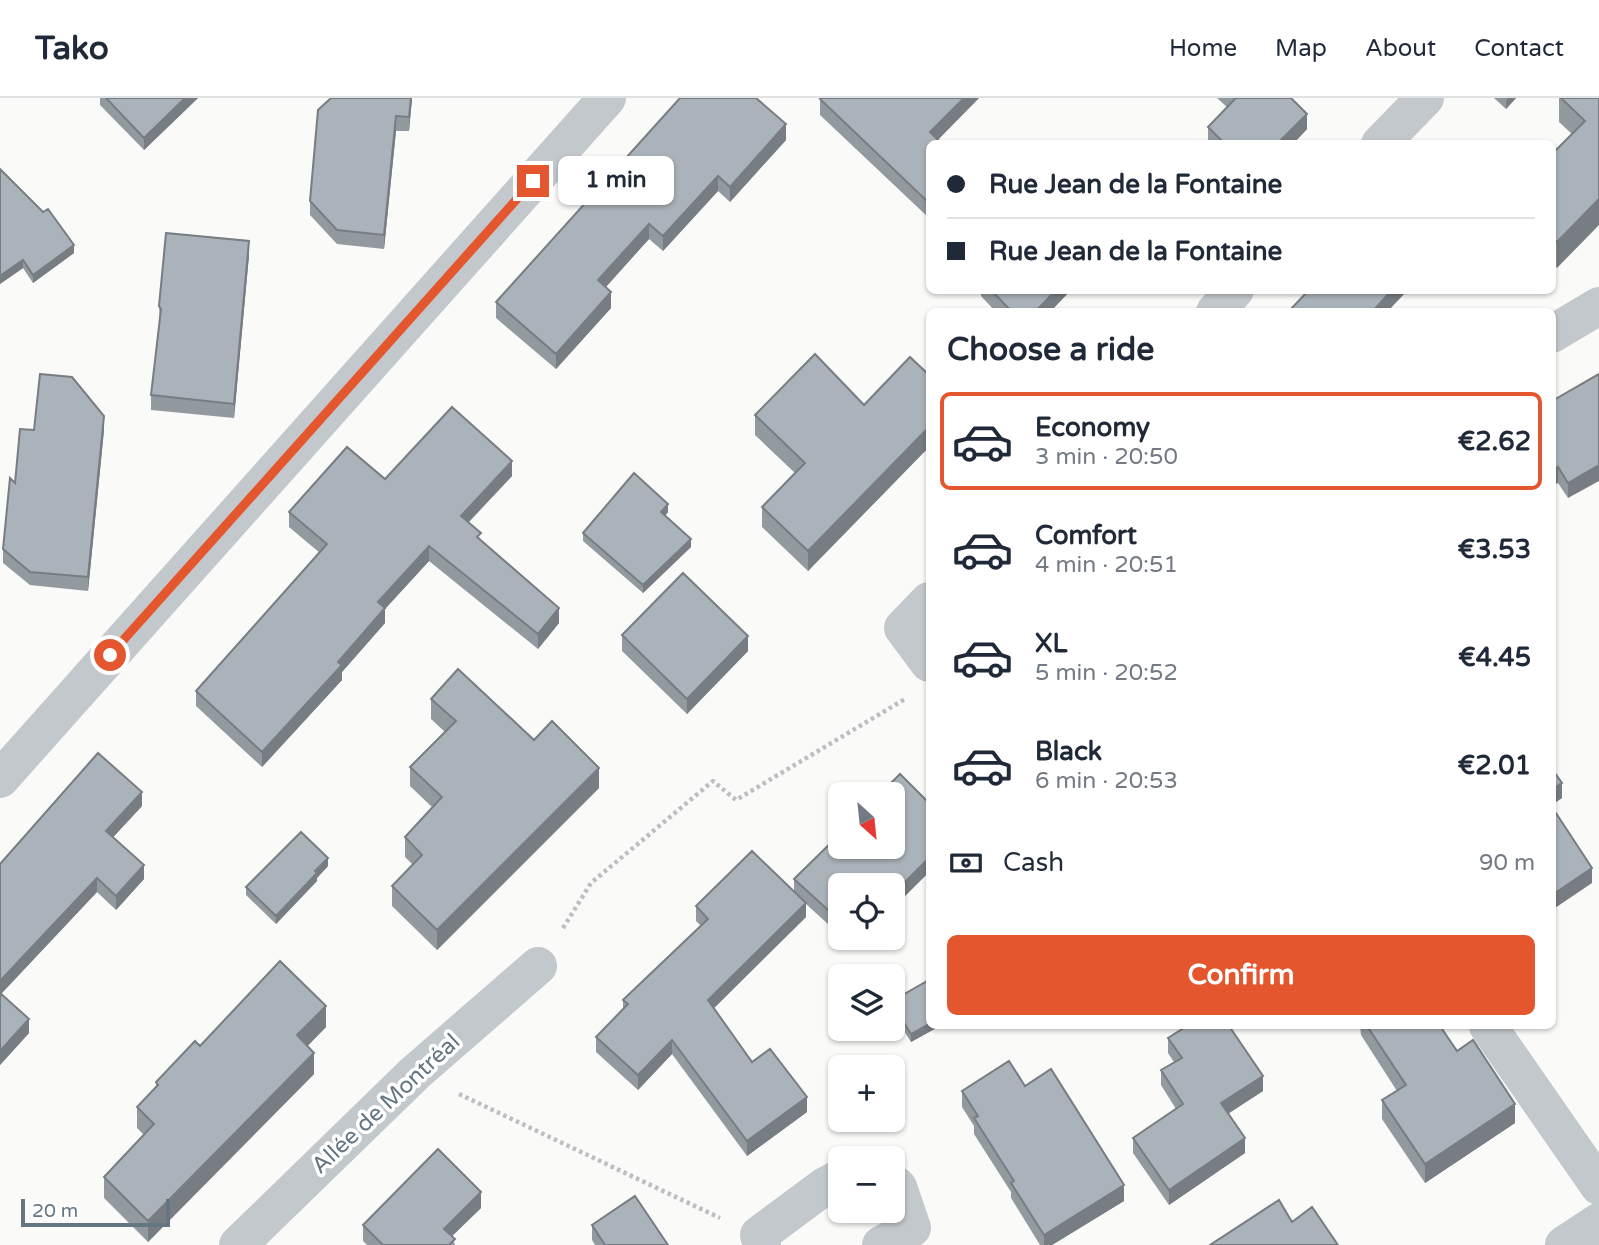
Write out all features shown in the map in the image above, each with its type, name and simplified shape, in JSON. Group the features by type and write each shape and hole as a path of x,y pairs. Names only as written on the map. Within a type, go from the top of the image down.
{"street":[{"path":"0,779 607,98"},
{"path":"1384,140 1425,98"},
{"path":"1218,308 1231,294"},
{"path":"1556,332 1599,306"},
{"path":"926,604 903,628 926,659"},
{"name":"Allée de Montréal","path":"238,1245 415,1073 538,967"},
{"path":"1490,1029 1599,1186"},
{"path":"761,1240 828,1184"},
{"path":"881,1245 912,1228 905,1208"},
{"path":"1564,1245 1599,1222"}],"path":[{"path":"538,967 591,883 713,781 736,800 909,696"},
{"path":"415,1073 761,1240"}],"building":[{"path":"106,98 185,98 144,138"},
{"path":"331,98 411,98 409,117 396,116 384,235 337,230 310,201 318,110"},
{"path":"680,98 756,98 786,124 730,187 718,176 663,236 649,224 598,280 611,292 556,354 496,302"},
{"path":"964,98 930,132 938,140 926,140 926,200 820,99"},
{"path":"1233,98 1291,98 1307,114 1281,140 1221,140 1208,127 1235,99"},
{"path":"1561,98 1599,98 1599,199 1557,242 1556,150 1585,121"},
{"path":"0,169 43,212 48,209 74,245 33,275 23,260 0,276"},
{"path":"166,233 249,241 234,404 151,395"},
{"path":"995,294 1052,294 1039,308 1008,308"},
{"path":"1305,294 1388,294 1376,308 1292,308"},
{"path":"815,354 864,405 910,357 926,372 926,430 808,551 762,507 805,463 755,415"},
{"path":"40,374 72,377 104,416 88,577 30,572 3,549 10,478 15,483 20,429 34,430"},
{"path":"1599,374 1599,465 1568,483 1558,467 1556,468 1556,399"},
{"path":"452,407 512,461 461,516 481,533 477,537 559,608 538,634 429,546 378,602 385,608 338,662 342,665 262,752 196,691 327,544 289,512 347,447 385,479"},
{"path":"634,473 668,504 661,512 691,539 643,585 583,533"},
{"path":"683,573 748,636 687,699 622,635"},
{"path":"458,669 534,740 552,721 599,768 437,930 392,886 422,855 405,837 442,797 410,767 456,721 431,699"},
{"path":"98,753 142,792 106,831 144,865 116,896 97,878 0,981 0,864"},
{"path":"900,774 926,800 926,861 905,882 905,873 828,873 828,910 794,879 828,846 828,859 905,859 905,782 892,782"},
{"path":"1556,775 1562,783 1556,787"},
{"path":"1556,813 1592,868 1556,892"},
{"path":"301,832 328,858 276,916 246,887"},
{"path":"752,851 806,903 708,1000 752,1062 770,1049 807,1097 747,1141 672,1040 638,1075 596,1037 628,1004 623,1000 708,919 696,906"},
{"path":"280,961 326,1006 297,1035 314,1053 148,1221 104,1177 154,1124 137,1107 158,1085 156,1082 195,1041 200,1046"},
{"path":"926,982 926,1026 911,1034 905,1025 905,994"},
{"path":"0,993 29,1019 0,1051"},
{"path":"1182,1029 1231,1029 1263,1076 1221,1103 1245,1138 1169,1190 1133,1138 1183,1104 1161,1070 1182,1058 1168,1038"},
{"path":"1369,1029 1442,1029 1457,1051 1473,1040 1515,1104 1425,1164 1382,1100 1406,1085"},
{"path":"1009,1061 1025,1086 1051,1069 1124,1185 1044,1235 1011,1183 1014,1181 974,1118 978,1116 962,1091"},
{"path":"438,1149 481,1192 444,1229 455,1239 449,1245 383,1245 363,1225"},
{"path":"635,1196 668,1245 605,1245 592,1225"},
{"path":"1279,1200 1292,1222 1312,1207 1338,1245 1210,1245"}],"route":[{"path":"110,655 533,181"}]}
